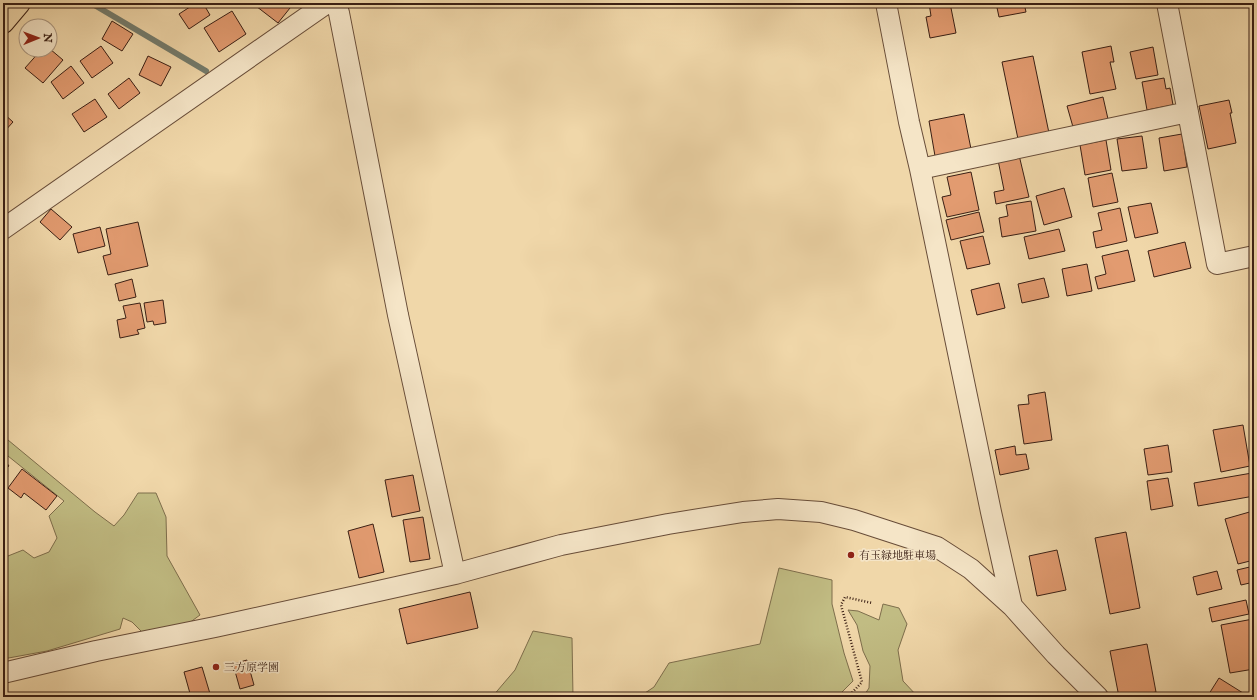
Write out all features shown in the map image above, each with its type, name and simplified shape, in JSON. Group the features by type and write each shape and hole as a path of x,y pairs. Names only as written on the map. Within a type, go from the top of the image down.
{"main road":[{"path":"3,22 20,3"}],"street":[{"path":"3,229 328,3"},
{"path":"336,3 340,13 398,315 455,574"},
{"path":"886,3 909,122 1012,606"},
{"path":"1167,3 1217,264 1254,256"},
{"path":"920,169 1188,112"},
{"path":"3,673 96,651 215,627 455,574 562,545 652,527 743,512 778,509 821,512 854,520 937,547 971,569 1012,606 1056,655 1098,697"}],"path":[{"path":"848,697 862,682 841,605 845,597 872,603"}],"shaded area":[{"path":"8,440 114,526 124,515 138,493 156,493 166,517 167,556 200,615 185,626 143,633 132,622 123,618 120,629 47,651 3,659 3,558 23,550 34,558 49,552 57,538 49,516 64,501 3,452 3,441"},
{"path":"779,568 832,580 832,604 844,653 853,681 837,697 639,697 654,687 669,663 760,644"},
{"path":"883,604 899,608 907,624 898,650 903,681 918,697 863,697 869,688 870,666 863,651 857,625 848,610 858,611 879,620"},
{"path":"533,631 572,638 573,697 492,697 515,670"}],"building":[{"path":"196,3 203,3 210,15 189,29 179,14"},
{"path":"252,3 294,3 278,23"},
{"path":"929,3 950,3 956,33 930,38 926,17 931,16"},
{"path":"996,3 1024,3 1026,12 999,17"},
{"path":"232,11 246,34 219,52 204,28"},
{"path":"112,21 133,34 122,51 102,39"},
{"path":"101,46 113,63 92,78 80,61"},
{"path":"1111,46 1114,62 1110,62 1116,89 1090,94 1082,52"},
{"path":"1153,47 1158,75 1136,79 1130,52"},
{"path":"58,56 63,60 43,83 25,68 34,58 58,58"},
{"path":"148,56 171,67 161,86 139,75"},
{"path":"1033,56 1049,133 1018,139 1002,62"},
{"path":"71,66 84,83 63,99 51,82"},
{"path":"129,78 140,93 119,109 108,94"},
{"path":"1164,78 1166,89 1170,88 1173,105 1147,110 1142,82"},
{"path":"1103,97 1108,119 1073,127 1067,106"},
{"path":"95,99 107,117 84,132 72,114"},
{"path":"1229,100 1236,143 1208,149 1199,106"},
{"path":"3,113 13,122 3,133"},
{"path":"964,114 971,149 935,156 929,121"},
{"path":"1182,134 1187,167 1164,171 1159,138"},
{"path":"1142,136 1147,168 1122,171 1117,139"},
{"path":"1106,140 1111,170 1085,175 1080,145"},
{"path":"1019,155 1029,197 996,204 994,192 1004,190 998,160"},
{"path":"971,172 979,210 947,217 942,197 951,195 947,177"},
{"path":"1112,173 1118,202 1093,207 1088,178"},
{"path":"1064,188 1072,217 1044,225 1036,196"},
{"path":"1031,201 1036,231 1002,237 999,218 1008,216 1006,205"},
{"path":"1151,203 1158,233 1135,238 1128,207"},
{"path":"1120,208 1127,241 1096,248 1093,232 1102,230 1098,213"},
{"path":"51,209 72,227 60,240 40,222"},
{"path":"979,212 984,232 951,240 946,220"},
{"path":"138,222 148,266 108,275 103,256 111,254 106,229"},
{"path":"100,227 105,246 78,253 73,234"},
{"path":"1059,229 1065,251 1029,259 1024,237"},
{"path":"983,236 990,264 967,269 960,241"},
{"path":"1185,242 1191,268 1154,277 1148,251"},
{"path":"1128,250 1135,281 1098,289 1095,277 1106,274 1102,256"},
{"path":"1087,264 1092,291 1067,296 1062,269"},
{"path":"1044,278 1049,297 1022,303 1018,284"},
{"path":"132,279 136,297 119,301 115,284"},
{"path":"999,283 1005,308 977,315 971,290"},
{"path":"163,300 166,323 154,325 153,321 147,322 144,303"},
{"path":"140,303 145,328 137,330 139,334 120,338 117,320 126,318 123,306"},
{"path":"1045,392 1052,440 1024,444 1018,405 1029,404 1028,395"},
{"path":"1243,425 1250,466 1221,472 1213,430"},
{"path":"1168,445 1172,472 1148,475 1144,449"},
{"path":"1015,446 1016,455 1026,454 1029,469 1000,475 995,450"},
{"path":"3,458 9,466 3,470"},
{"path":"22,469 57,496 46,510 24,493 21,498 8,488"},
{"path":"1252,473 1254,496 1198,506 1194,483"},
{"path":"413,475 420,511 392,517 385,480"},
{"path":"1168,478 1173,506 1151,510 1147,481"},
{"path":"1253,511 1254,560 1238,564 1225,519"},
{"path":"423,517 430,559 410,562 403,520"},
{"path":"373,524 384,572 359,578 348,531"},
{"path":"1126,532 1140,608 1110,614 1095,538"},
{"path":"1057,550 1066,590 1037,596 1029,556"},
{"path":"1254,566 1254,582 1241,585 1237,570"},
{"path":"1217,571 1222,589 1197,595 1193,577"},
{"path":"470,592 478,628 407,644 399,609"},
{"path":"1246,600 1249,614 1212,622 1209,608"},
{"path":"1253,619 1254,669 1230,673 1221,625"},
{"path":"1147,644 1156,692 1131,697 1119,697 1110,651"},
{"path":"247,660 254,685 240,689 233,664"},
{"path":"202,667 211,697 191,697 184,672"},
{"path":"1219,678 1243,693 1241,697 1207,697"}],"waterway":[{"path":"91,3 206,71"}],"place":[{"name":"有玉緑地駐車場","path":"851,555"},
{"name":"三方原学園","path":"216,667"}]}
